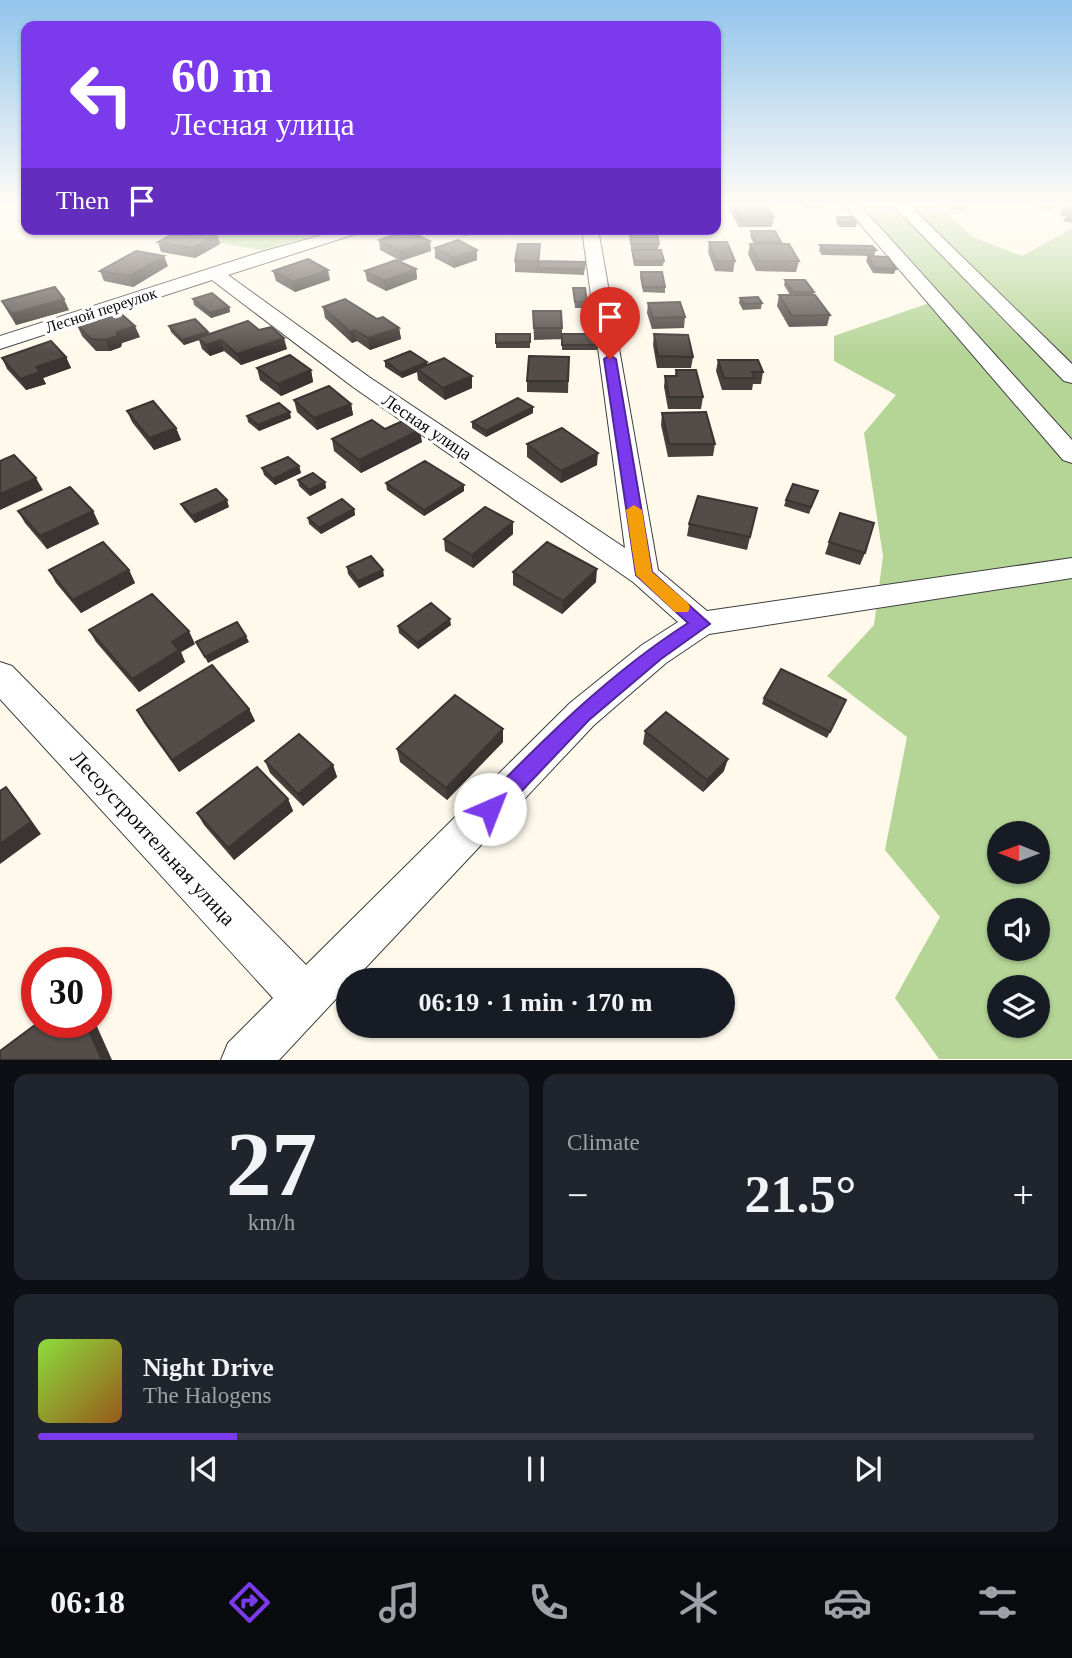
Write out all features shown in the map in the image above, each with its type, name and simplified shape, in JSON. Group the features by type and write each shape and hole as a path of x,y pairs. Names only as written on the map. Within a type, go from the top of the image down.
{"street":[{"name":"Лесной переулок","path":"0,343 280,253"},
{"path":"594,253 644,575"},
{"path":"894,253 1072,455"},
{"path":"949,253 1072,376"},
{"name":"Лесная улица","path":"214,273 361,382 644,575 701,624"},
{"path":"245,1059 582,714 654,654 701,624 1072,568"},
{"name":"Лесоустроительная улица","path":"0,676 306,999"}],"green space":[{"path":"894,253 1015,253 1022,256 1027,253 1072,253 1072,1059 939,1059 895,998 940,917 885,850 907,737 827,676 874,625 883,556 864,433 896,395 834,361 834,336 935,301"}],"building":[{"path":"132,253 164,256 129,276 100,271"},
{"path":"445,253 467,253 453,258"},
{"path":"516,253 539,253 538,262 515,261"},
{"path":"633,253 662,253 664,261 635,261"},
{"path":"713,253 732,253 735,261 716,261"},
{"path":"754,253 795,253 799,261 758,261"},
{"path":"868,256 888,257 896,269 874,268"},
{"path":"308,259 328,270 293,282 273,271"},
{"path":"396,260 416,269 384,281 365,271"},
{"path":"539,261 585,262 584,269 538,268"},
{"path":"641,272 662,272 665,287 643,287"},
{"path":"785,280 805,280 814,292 793,292"},
{"path":"55,287 64,299 11,314 2,301"},
{"path":"573,288 585,288 587,302 575,302"},
{"path":"212,293 229,307 210,313 193,299"},
{"path":"779,295 815,295 830,315 792,316"},
{"path":"758,297 762,303 744,304 740,298"},
{"path":"345,299 377,319 383,317 399,328 368,338 355,330 350,332 323,307"},
{"path":"680,302 685,317 653,318 648,303"},
{"path":"533,311 561,311 562,328 534,328"},
{"path":"119,312 135,326 117,332 117,336 105,340 91,339 77,325"},
{"path":"195,319 208,332 182,340 169,326"},
{"path":"248,321 259,330 271,327 284,338 237,354 221,340 206,345 198,338"},
{"path":"496,334 530,334 530,342 496,343"},
{"path":"562,334 596,334 597,345 562,345"},
{"path":"654,334 688,335 693,357 658,356"},
{"path":"51,341 66,357 36,367 40,372 20,379 2,358"},
{"path":"410,351 427,362 401,373 385,361"},
{"path":"290,355 311,370 278,384 257,368"},
{"path":"529,356 569,357 568,381 527,381"},
{"path":"444,358 472,376 443,388 417,369"},
{"path":"718,360 758,360 763,372 752,372 755,378 724,378"},
{"path":"676,370 696,370 703,397 669,397 665,376 677,376"},
{"path":"329,386 351,404 314,418 294,400"},
{"path":"518,398 533,407 486,431 472,422"},
{"path":"153,401 176,428 149,438 127,411"},
{"path":"279,403 290,412 258,425 247,416"},
{"path":"706,412 715,444 669,444 662,413"},
{"path":"372,420 385,429 405,420 420,430 359,460 332,439"},
{"path":"562,428 598,453 561,471 527,444"},
{"path":"14,455 36,478 0,494 0,461"},
{"path":"288,457 299,466 273,479 262,468"},
{"path":"425,461 464,485 424,510 386,483"},
{"path":"313,473 325,482 309,490 298,480"},
{"path":"793,484 818,491 811,507 786,500"},
{"path":"70,487 93,511 40,536 18,511"},
{"path":"216,489 227,500 192,516 181,504"},
{"path":"698,496 757,508 750,537 689,524"},
{"path":"342,499 354,509 319,528 308,518"},
{"path":"485,507 513,522 472,555 444,539"},
{"path":"840,513 874,523 865,553 829,542"},
{"path":"103,542 129,570 73,600 49,570"},
{"path":"547,542 597,569 563,601 513,572"},
{"path":"371,556 383,570 358,581 347,567"},
{"path":"152,594 189,631 172,642 179,650 132,679 89,630"},
{"path":"431,603 450,619 417,643 398,626"},
{"path":"237,622 246,636 205,657 196,642"},
{"path":"212,665 249,709 172,760 137,710"},
{"path":"781,669 846,700 830,732 764,698"},
{"path":"455,695 503,729 446,788 397,749"},
{"path":"666,712 728,759 707,780 645,731"},
{"path":"299,734 333,765 298,794 265,761"},
{"path":"257,767 288,799 228,848 197,813"},
{"path":"6,787 31,822 0,844 0,791"},
{"path":"21,1035 21,1038 92,1038 102,1060 0,1060 0,1051"}],"slow traffic":[{"path":"634,510 644,575 682,607"}],"route":[{"path":"490,809 582,714 654,654 701,624 644,575 610,359"}]}
